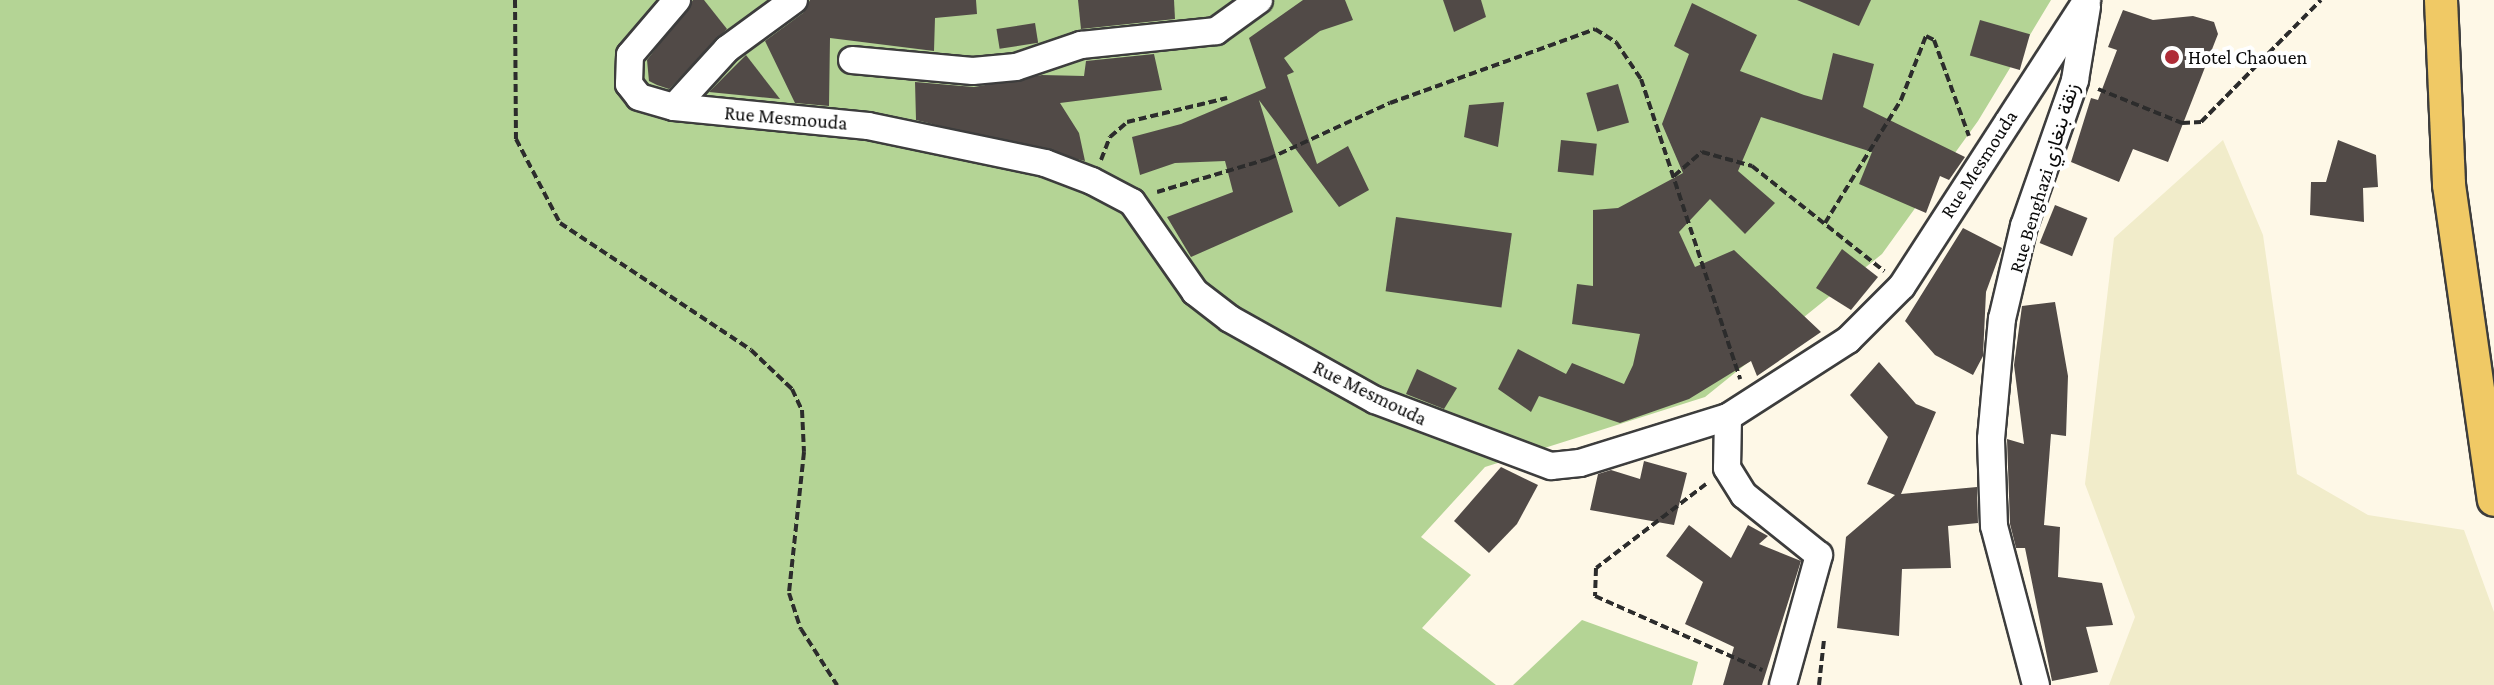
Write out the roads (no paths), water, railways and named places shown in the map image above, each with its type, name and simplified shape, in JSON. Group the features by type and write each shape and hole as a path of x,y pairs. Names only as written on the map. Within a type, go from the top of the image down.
{"main road":[{"path":"2441,0 2449,185 2494,500"}],"street":[{"name":"Rue Mesmouda","path":"677,0 639,39 627,70 639,97 674,107 868,126 1045,163 1092,181 1132,202 1195,292 1230,319 1375,400 1502,452 1551,466 1580,463 1739,411 1848,340 1902,286 1978,164 2088,0"},
{"path":"674,107 727,49 794,0"},
{"path":"852,60 973,71 1016,67 1081,45 1216,31 1259,0"},
{"name":"Rue Benghazi زنقة بنغازي","path":"2036,685 1994,526 1991,439 2002,319 2024,226 2075,80 2088,0"},
{"path":"1739,411 1727,468 1744,495 1819,555 1815,586 1784,682"}],"place":[{"name":"Hotel Chaouen","path":"2172,57"}]}
